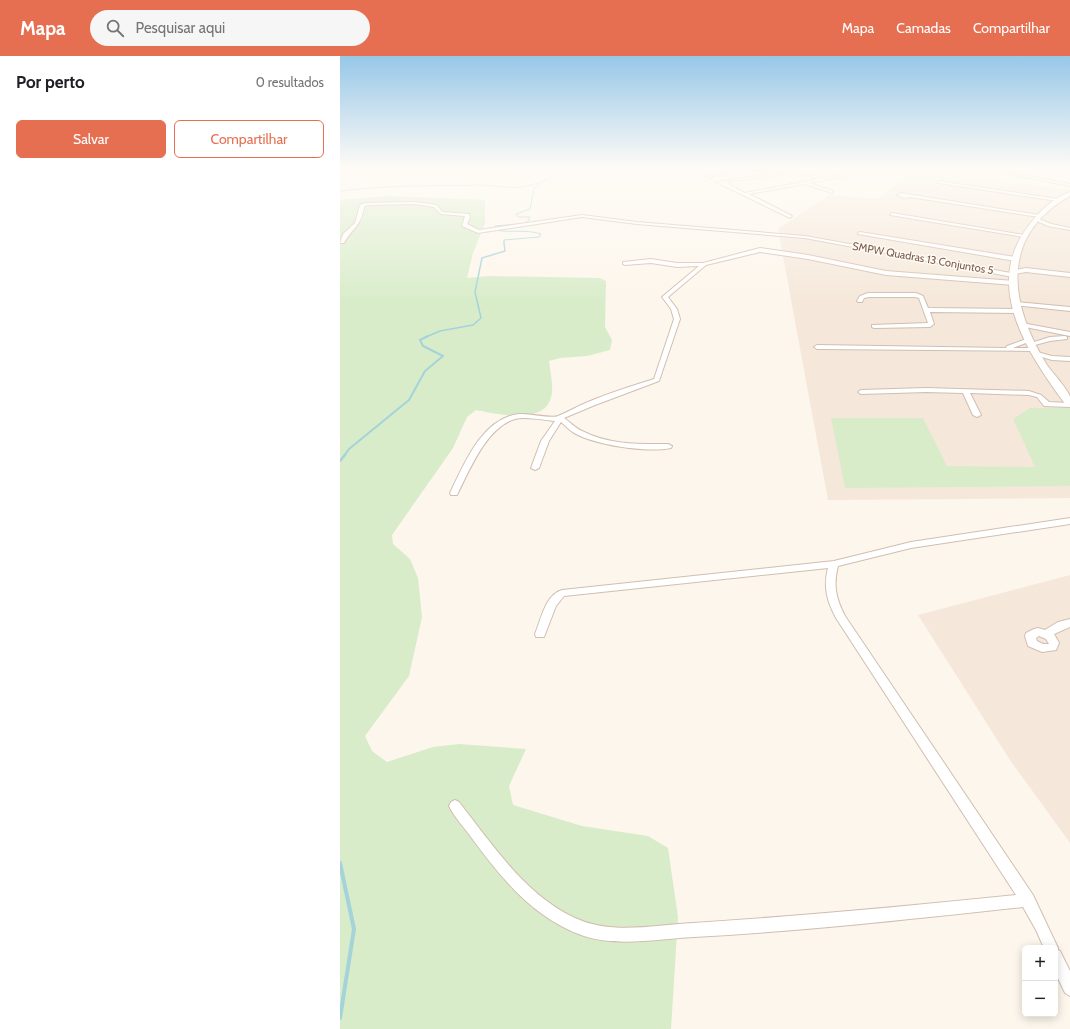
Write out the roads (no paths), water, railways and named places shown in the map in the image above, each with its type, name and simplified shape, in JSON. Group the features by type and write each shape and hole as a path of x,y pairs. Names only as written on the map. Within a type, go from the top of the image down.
{"street":[{"name":"SMPW Quadras 13 Conjuntos 5","path":"342,242 345,235 354,229 361,213"},
{"name":"SMPW Quadras 13 Conjuntos 5","path":"442,213 467,215 468,217 464,226 478,232 582,216 637,223 798,236 1014,271"},
{"path":"783,213 790,217"},
{"path":"1001,213 1036,220 1050,225 1070,229"},
{"path":"1043,213 1036,220 1026,234 1014,271 1017,308 1022,325 1033,347 1070,404"},
{"path":"892,214 1010,233 1026,234"},
{"path":"860,233 1014,271"},
{"path":"625,263 651,261 677,265 704,264 753,251 765,250 886,273 1026,270 1070,275"},
{"path":"535,468 545,441 559,419 592,402 656,380 677,319 674,309 665,297 704,264"},
{"path":"860,301 862,297 868,295 916,295 921,297 930,324 928,326 874,326"},
{"path":"926,310 1017,308 1070,310"},
{"path":"1022,325 1041,330 1070,334"},
{"path":"1041,330 1047,340"},
{"path":"817,348 999,349 1033,347 1047,340 1070,338"},
{"path":"1020,347 1033,347 1052,358 1070,359"},
{"path":"1042,363 1052,358"},
{"path":"861,392 965,391 1032,394 1039,396 1047,404 1070,404"},
{"path":"965,391 977,415"},
{"path":"454,493 467,467 485,439 501,423 518,416 559,419 577,432 598,441 623,445 668,446"},
{"path":"540,634 556,596 562,593 834,564 910,545 1070,521"},
{"path":"834,564 829,586 830,595 835,608 1028,900 1050,945"},
{"path":"1045,634 1070,623"},
{"path":"455,806 500,864 533,898 570,924 586,930 610,933 633,933 767,926 853,919 1028,900"},
{"path":"1058,962 1070,988"}],"waterway":[{"path":"504,242 504,240 539,237 541,234 495,230 495,226 527,223 530,217 518,217 516,214 518,213"},
{"path":"426,337 440,331 473,325 481,318 475,292 482,258 505,251 504,242"},
{"path":"344,456 349,449 409,400 425,371 443,356 423,346 420,340 426,337"},
{"path":"340,461 345,455"},
{"path":"340,863 354,929 340,1018"}]}
